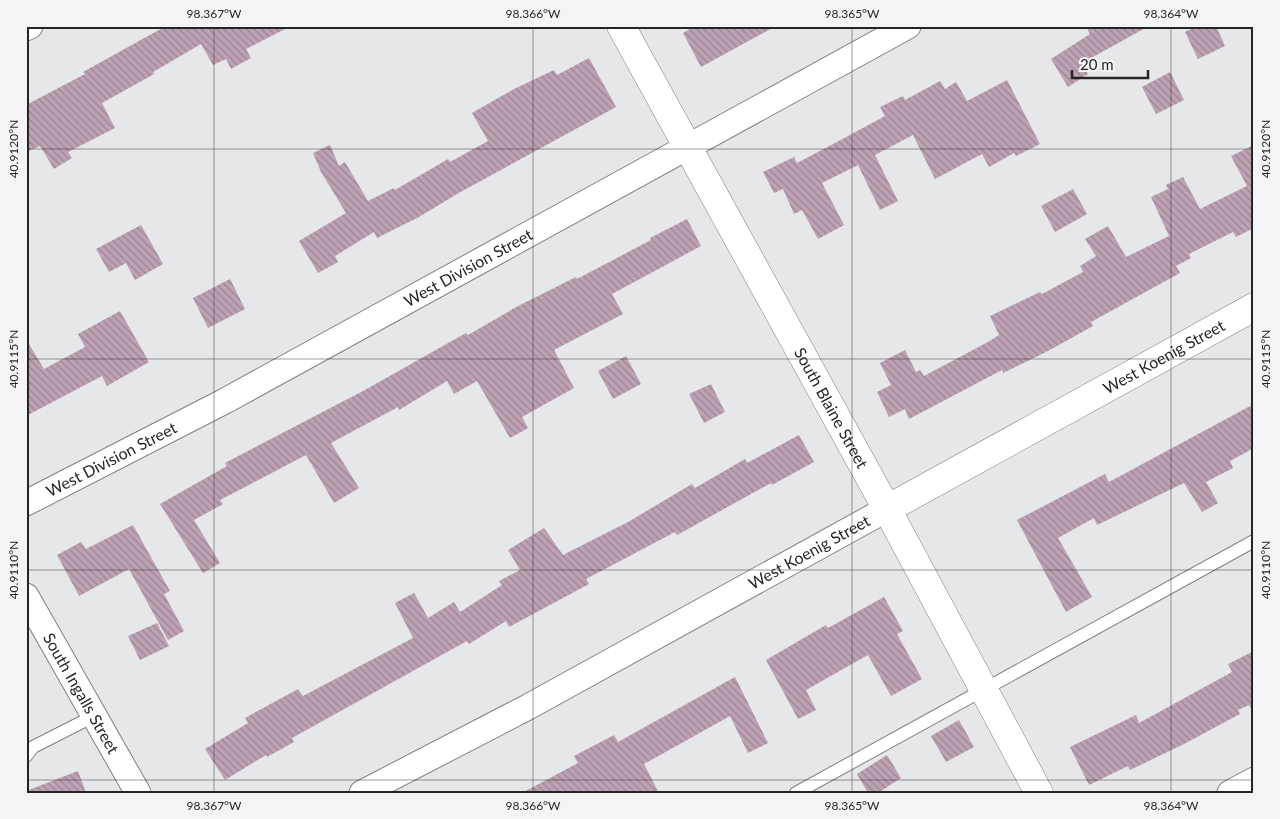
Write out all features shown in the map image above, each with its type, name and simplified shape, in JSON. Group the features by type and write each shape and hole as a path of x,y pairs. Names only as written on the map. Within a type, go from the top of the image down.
{"street":[{"path":"26,28 30,26"},
{"name":"South Blaine Street","path":"621,26 886,509 1039,793"},
{"name":"West Division Street","path":"26,503 225,401 908,26"},
{"name":"West Koenig Street","path":"362,793 528,707 1254,307"},
{"name":"South Ingalls Street","path":"26,596 138,793"},
{"path":"1230,793 1254,780"}],"lane":[{"path":"796,793 1254,541"},
{"path":"26,756 33,747 94,716"}],"building":[{"path":"166,26 291,26 246,49 251,58 231,69 226,59 213,65 201,44 153,72 154,74 102,103 115,128 68,152 72,158 54,169 40,146 26,152 26,105 85,74 83,72"},
{"path":"695,26 776,26 701,67 683,33"},
{"path":"1086,26 1149,26 1082,63 1088,74 1068,87 1051,59 1090,34"},
{"path":"1197,26 1216,26 1225,46 1198,59 1185,32"},
{"path":"589,58 616,107 457,194 419,217 377,238 374,232 335,256 338,262 318,273 299,241 346,213 321,172 313,153 330,145 339,166 345,162 368,201 394,188 395,190 448,159 450,162 488,141 472,113 514,89 554,70 557,75"},
{"path":"1170,72 1184,100 1156,114 1142,87"},
{"path":"1007,80 1040,144 1016,156 1014,153 989,167 982,154 935,179 913,135 875,155 898,201 880,210 858,165 822,183 844,225 818,239 802,210 794,214 783,189 774,193 763,172 794,157 797,163 885,116 880,107 903,96 905,100 940,81 945,89 956,82 967,101"},
{"path":"1254,145 1254,228 1236,237 1233,232 1189,254 1191,258 1176,266 1180,273 1091,322 1093,326 1048,351 1003,373 1002,370 909,419 905,409 889,417 877,392 891,385 880,363 905,350 916,372 920,370 924,376 988,342 999,335 990,316 1040,292 1042,294 1083,272 1080,266 1096,256 1085,239 1108,226 1126,257 1169,236 1151,197 1168,189 1166,185 1183,177 1200,209 1247,186 1231,156"},
{"path":"1073,189 1087,214 1055,232 1041,206"},
{"path":"687,219 701,246 612,294 623,314 554,350 574,388 522,417 528,428 510,438 477,381 454,394 447,381 399,410 398,407 331,443 359,488 334,503 306,455 220,500 223,504 194,520 220,563 203,573 160,504 227,466 225,463 363,391 466,333 468,335 518,306 576,277 577,279"},
{"path":"141,225 163,264 135,280 126,263 109,272 96,249"},
{"path":"230,279 245,309 208,328 193,298"},
{"path":"120,311 149,362 107,386 102,376 26,416 26,339 44,369 85,347 78,334"},
{"path":"626,356 641,384 613,399 598,371"},
{"path":"711,384 725,412 704,423 689,394"},
{"path":"1254,404 1254,448 1230,461 1233,468 1206,482 1218,503 1202,512 1184,483 1097,525 1094,518 1058,538 1092,597 1066,612 1017,520 1105,474 1109,482"},
{"path":"799,435 814,462 772,485 771,483 677,535 675,532 586,579 589,584 509,627 506,621 469,644 467,641 292,738 294,742 267,757 266,755 225,780 205,749 248,723 245,718 298,689 303,696 413,638 395,603 414,593 428,618 454,602 460,612 502,585 499,581 520,570 508,550 544,528 563,555 628,522 692,484 695,488 745,459 747,463"},
{"path":"133,525 170,591 164,594 184,631 168,640 129,569 79,596 57,555 81,542 86,549"},
{"path":"884,597 903,631 897,634 922,679 891,696 868,655 806,690 816,710 798,719 766,660 826,625 828,628"},
{"path":"157,623 169,646 140,660 128,636"},
{"path":"1254,651 1254,715 1249,705 1238,710 1240,714 1184,744 1130,770 1128,766 1089,785 1070,747 1136,715 1139,723 1232,672 1228,664"},
{"path":"735,677 768,743 748,753 730,716 644,764 659,793 522,793 578,763 574,756 614,735 618,742"},
{"path":"959,720 974,747 946,762 931,736"},
{"path":"887,755 901,778 878,793 868,793 857,774"},
{"path":"78,771 86,793 26,793 26,791"}]}
